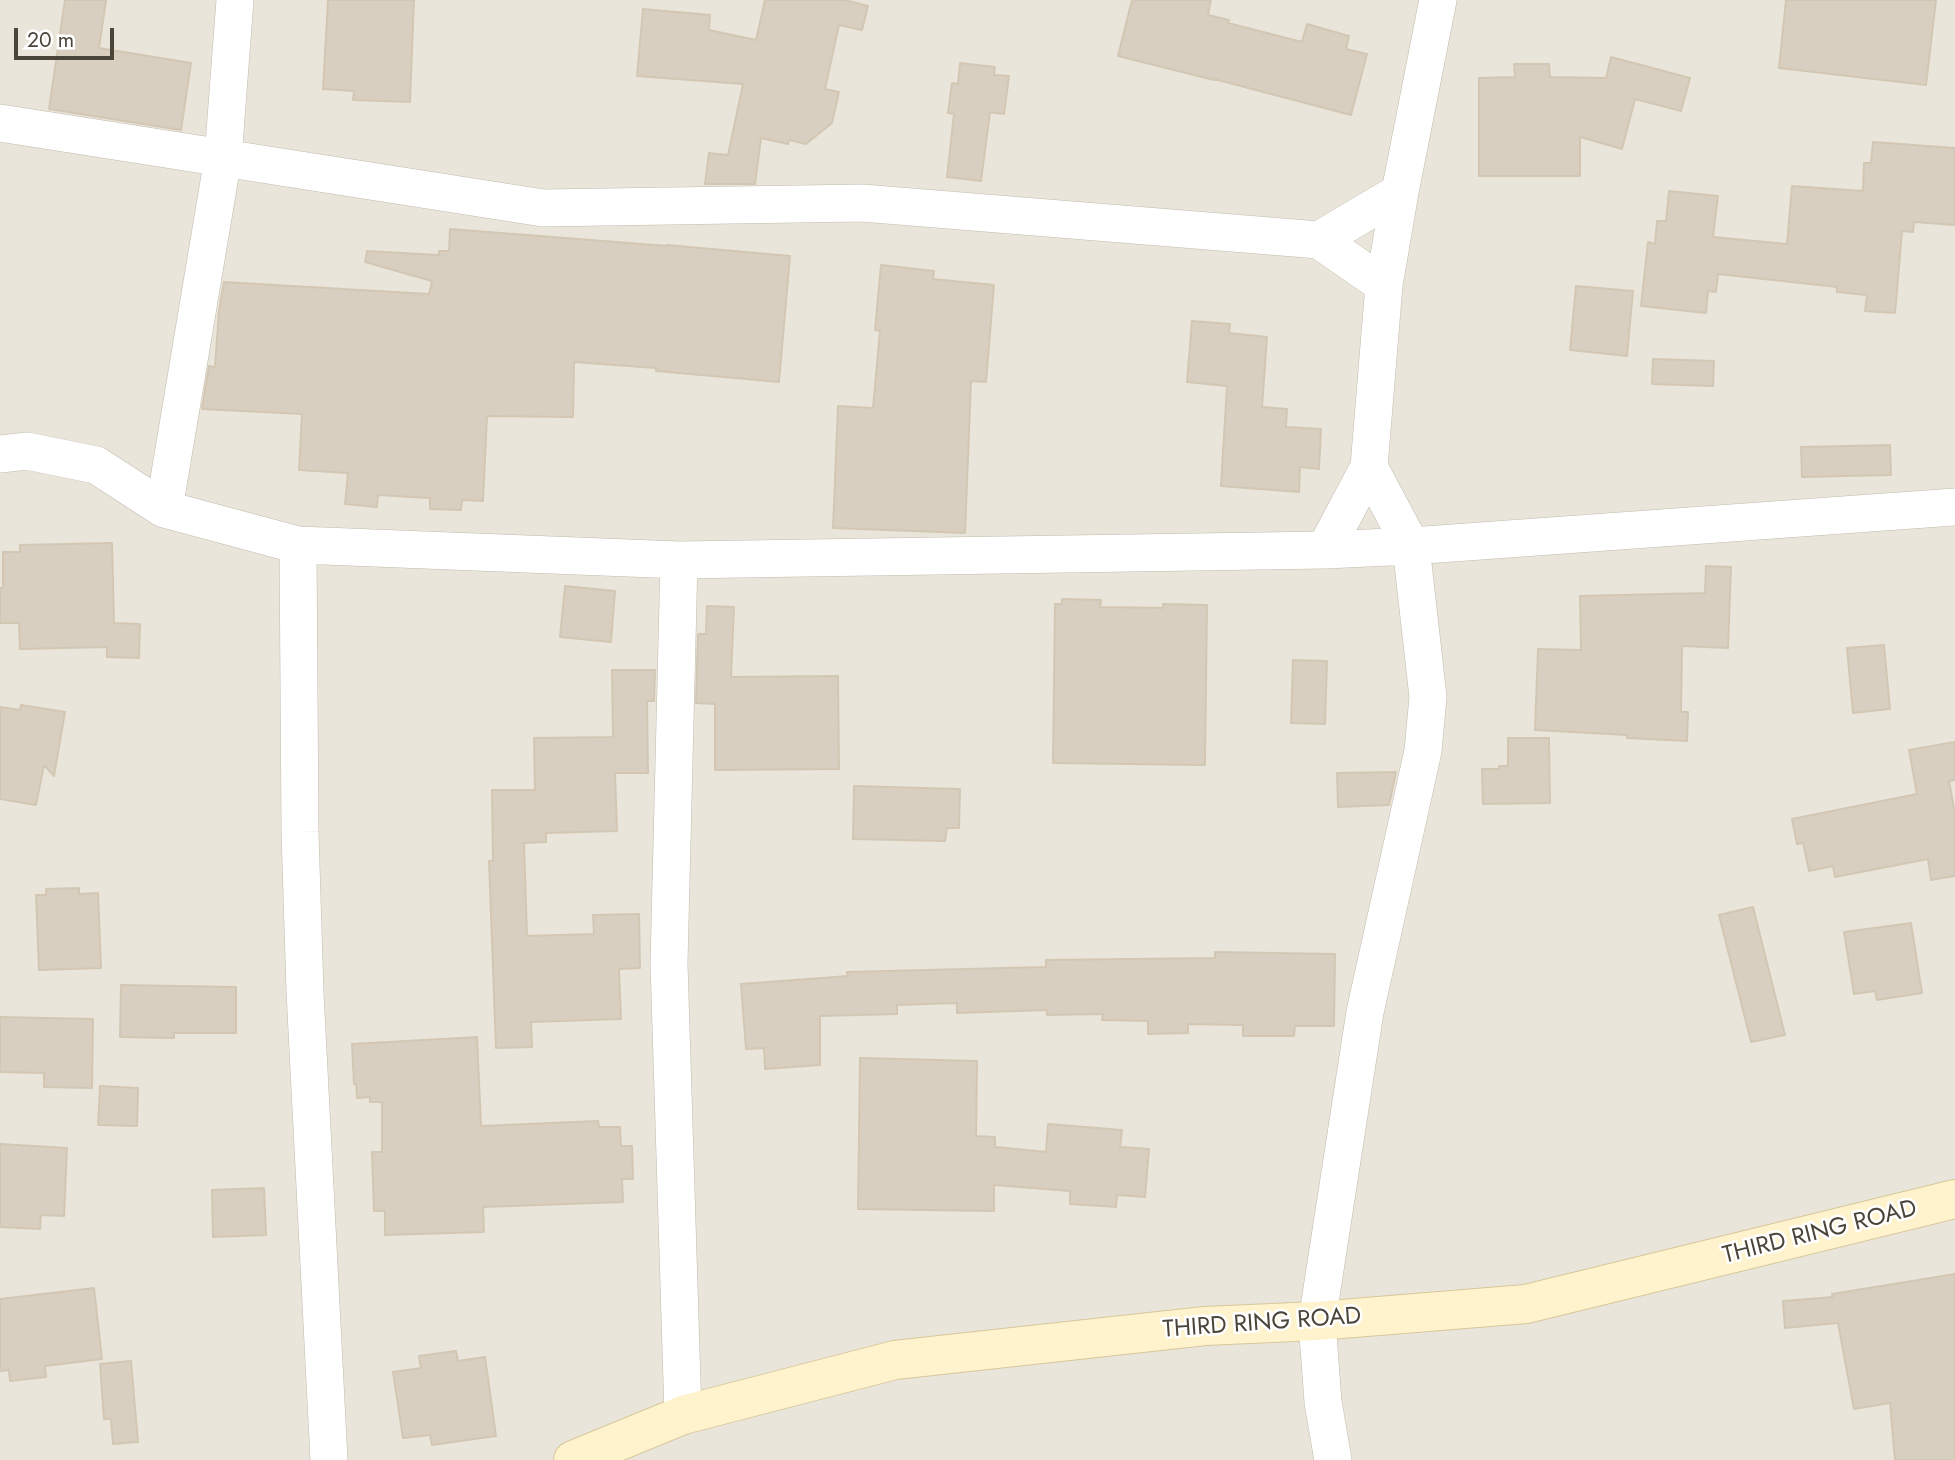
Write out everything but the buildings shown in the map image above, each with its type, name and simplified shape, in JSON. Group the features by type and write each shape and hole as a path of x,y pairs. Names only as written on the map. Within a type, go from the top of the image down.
{"street":[{"path":"164,509 222,158 235,0"},
{"path":"1325,550 1369,467 1384,285 1399,192 1438,0"},
{"path":"0,123 543,208 862,203 1319,240 1384,285"},
{"path":"1319,240 1399,192"},
{"path":"0,454 27,451 96,465 164,509 298,545 679,560 1325,550 1955,507"},
{"path":"1334,1460 1323,1402 1317,1321 1365,1013 1423,751 1428,697 1411,545 1369,467"},
{"path":"298,545 300,832 305,992 329,1460"},
{"path":"679,560 668,964 684,1415"},
{"name":"THIRD RING ROAD","path":"573,1460 684,1415 895,1360 1205,1326 1317,1321 1526,1304 1955,1199"}],"shaded area":[{"path":"0,0 1955,0 1955,1460 0,1460"}]}
